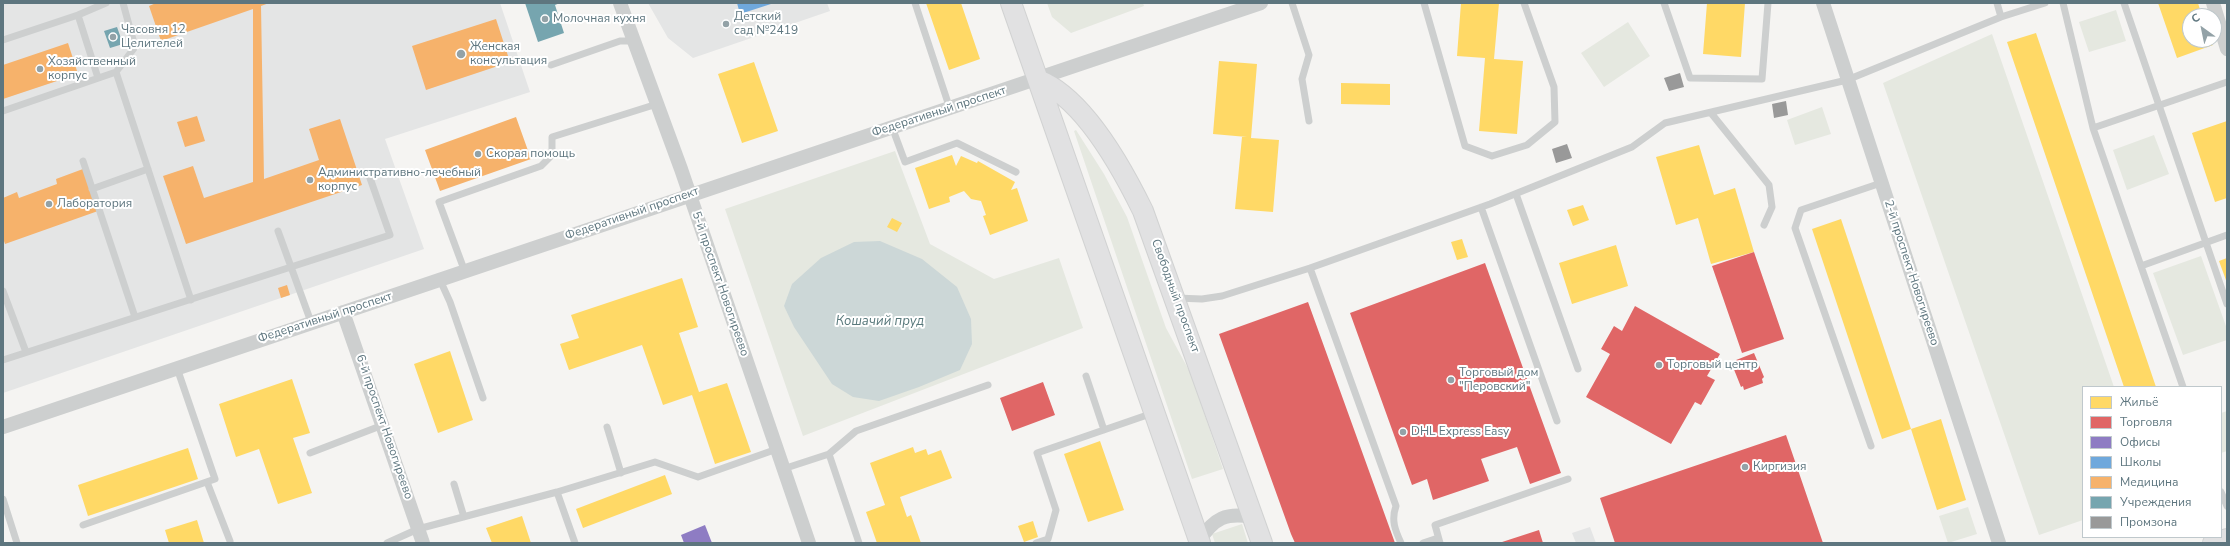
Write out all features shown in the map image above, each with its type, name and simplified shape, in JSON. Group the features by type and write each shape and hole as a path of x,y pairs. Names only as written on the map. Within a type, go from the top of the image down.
{"main road":[{"path":"1011,3 1200,542"},
{"name":"Свободный проспект","path":"1038,80 1047,83 1061,94 1076,108 1097,134 1118,165 1143,211 1262,543"},
{"path":"2214,543 2227,539"}],"street":[{"name":"5-й проспект Новогиреево","path":"620,3 690,194 809,543"},
{"name":"Федеративный проспект","path":"3,427 311,322 465,272 690,194 1038,80 1262,3"},
{"name":"2-й проспект Новогиреево","path":"1823,3 1999,543"},
{"path":"2213,3 2227,48"},
{"name":"6-й проспект Новогиреево","path":"343,312 423,543"},
{"path":"1200,542 1208,528 1221,518 1237,514 1253,517"}],"lane":[{"path":"3,40 78,15 106,3"},
{"path":"3,111 116,72 134,47 123,3"},
{"path":"915,3 950,109"},
{"path":"1292,3 1309,55 1302,79 1308,121"},
{"path":"1424,3 1465,146 1492,156 1527,145 1555,122 1554,87 1524,3"},
{"path":"1664,3 1690,78 1762,79 1768,3"},
{"path":"1997,3 2001,17"},
{"path":"1175,298 1202,299 1222,296 1310,268 1516,194 1632,147 1665,123 1847,80 2001,17 2045,3"},
{"path":"2063,3 2093,128 2183,386"},
{"path":"2124,3 2227,304"},
{"path":"78,15 98,78"},
{"path":"551,65 620,41 633,41"},
{"path":"116,72 191,300"},
{"path":"2093,128 2227,82"},
{"path":"465,272 439,202 541,166 552,155 552,136 657,104"},
{"path":"1711,113 1769,185 1772,208 1764,225"},
{"path":"892,127 905,162 957,143 1016,172"},
{"path":"83,161 135,317"},
{"path":"92,188 148,169"},
{"path":"3,360 390,235 370,178"},
{"path":"1871,446 1795,228 1801,210 1881,183"},
{"path":"1516,194 1578,368"},
{"path":"1481,207 1556,421"},
{"path":"278,231 311,322"},
{"path":"2141,266 2227,235"},
{"path":"1310,268 1396,506 1393,516 1394,529 1401,543"},
{"path":"440,280 450,302 483,398"},
{"path":"3,291 26,352"},
{"path":"83,525 215,479 177,368"},
{"path":"1086,376 1104,430"},
{"path":"784,469 829,454 856,431 988,386"},
{"path":"1036,543 1048,539 1056,510 1037,453 1154,413"},
{"path":"310,453 383,424"},
{"path":"607,427 621,472"},
{"path":"387,543 418,528 557,492 655,462 698,477 777,449"},
{"path":"829,454 859,543"},
{"path":"1423,543 1439,541 1435,525 1568,479"},
{"path":"207,482 230,541"},
{"path":"454,484 464,517"},
{"path":"557,492 575,543"},
{"path":"2222,494 2227,506"},
{"path":"3,499 18,543"}],"shaded area":[{"path":"3,3 500,3 530,92 385,139 424,249 3,393"},
{"name":"Детский сад №2419","path":"648,3 827,3 830,11 693,58 668,38"},
{"path":"1047,3 1143,3 1144,6 1071,33 1052,17"},
{"path":"2116,10 2126,41 2089,52 2079,22"},
{"path":"1628,22 1650,56 1604,87 1581,53"},
{"path":"1992,34 2114,386 2082,386 2082,520 2039,535 1883,83"},
{"path":"1822,107 1831,134 1795,145 1787,120"},
{"path":"1076,130 1104,174 1127,217 1166,328 1191,374 1223,469 1192,479 1074,131"},
{"path":"2154,135 2169,174 2127,190 2113,150"},
{"path":"895,151 930,244 994,279 1059,258 1083,328 803,436 725,209"},
{"path":"2201,256 2227,329 2227,340 2183,355 2153,273"},
{"path":"2227,411 2227,451 2222,453 2222,413"},
{"path":"1968,507 1977,534 1948,543 1939,516"},
{"path":"1242,524 1248,543 1215,543 1212,534"},
{"path":"1590,527 1596,543 1576,543 1572,533"}],"water":[{"name":"Кошачий пруд","path":"880,241 922,259 957,287 971,319 972,344 960,370 919,387 879,401 853,397 832,384 794,327 784,306 792,284 821,258 854,242"}],"building: Жильё":[{"path":"926,3 961,3 980,59 949,70"},
{"path":"1461,3 1499,3 1494,59 1523,61 1517,134 1479,131 1485,58 1457,56"},
{"path":"1707,3 1745,3 1741,57 1703,54"},
{"path":"2158,3 2198,3 2200,8 2182,8 2182,48 2205,48 2177,58"},
{"path":"2036,33 2156,386 2124,386 2007,42"},
{"path":"1219,61 1257,64 1251,138 1279,140 1273,212 1235,209 1242,137 1247,137 1213,134"},
{"path":"754,62 778,131 742,143 718,74"},
{"path":"1341,83 1390,84 1390,105 1341,104"},
{"path":"2227,121 2227,198 2215,202 2192,133"},
{"path":"1699,145 1714,195 1735,188 1754,252 1711,264 1698,218 1676,225 1656,157"},
{"path":"952,155 956,166 961,156 977,163 978,161 1015,182 1011,190 1017,188 1028,221 990,235 983,216 986,215 981,201 971,199 964,191 949,197 950,202 929,209 915,168"},
{"path":"1583,205 1589,220 1573,226 1567,210"},
{"path":"892,218 902,223 897,232 887,227"},
{"path":"1841,219 1911,429 1882,439 1812,229"},
{"path":"1462,239 1468,257 1457,260 1451,242"},
{"path":"1616,245 1628,286 1572,304 1559,263"},
{"path":"2227,258 2227,283 2219,261"},
{"path":"682,278 698,327 679,333 699,392 727,383 751,452 715,464 692,395 663,405 642,345 569,370 560,344 579,338 571,315"},
{"path":"450,351 473,420 438,433 414,364"},
{"path":"292,379 310,433 293,438 312,493 278,504 259,449 236,457 219,404"},
{"path":"1941,419 1966,500 1937,510 1911,429"},
{"path":"1100,441 1124,510 1088,522 1064,454"},
{"path":"913,447 915,453 926,449 928,455 941,450 952,478 900,497 907,517 911,515 921,543 877,543 866,512 885,505 870,463"},
{"path":"188,448 198,479 88,516 78,485"},
{"path":"665,475 672,494 583,528 576,509"},
{"path":"522,516 531,543 492,543 486,528"},
{"path":"197,520 204,543 169,543 165,530"},
{"path":"1033,521 1038,537 1024,542 1018,526"}],"building: Торговля":[{"path":"1754,252 1784,339 1742,353 1712,266"},
{"name":"Торговый дом \"Перовский\"","path":"1485,263 1561,473 1530,484 1517,447 1481,459 1489,481 1433,500 1427,479 1412,485 1350,313"},
{"path":"1308,302 1395,543 1295,543 1291,534 1219,334"},
{"name":"Торговый центр","path":"1635,306 1720,354 1707,376 1715,380 1701,405 1695,402 1671,444 1586,397 1610,354 1601,349 1614,326 1622,331"},
{"path":"1754,353 1764,377 1762,379 1763,383 1744,390 1743,386 1741,387 1731,362"},
{"path":"1043,382 1055,415 1012,431 1000,398"},
{"name":"Киргизия","path":"1786,435 1823,543 1615,543 1600,498"},
{"path":"1539,530 1543,543 1499,543"}],"building: Офисы":[{"path":"705,525 712,543 684,543 681,535"}],"building: Школы":[{"path":"737,3 774,3 740,14"}],"building: Медицина":[{"name":"Административно-лечебный корпус","path":"156,3 269,3 261,6 264,179 319,160 309,129 340,119 362,185 186,244 163,176 193,166 204,198 253,182 253,9 161,41 149,6"},
{"name":"Женская консультация","path":"496,19 510,62 426,90 412,46"},
{"name":"Хозяйственный корпус","path":"68,43 78,74 3,99 3,65"},
{"path":"197,116 205,141 185,147 177,122"},
{"name":"Скорая помощь","path":"516,117 531,159 440,191 425,150"},
{"name":"Лаборатория","path":"83,169 98,211 5,244 3,238 3,198 17,192 19,198 57,184 56,179"},
{"path":"287,285 290,295 281,298 278,288"}],"building: Учреждения":[{"name":"Молочная кухня","path":"525,3 560,3 555,5 564,33 538,42"},
{"name":"Часовня 12 Целителей","path":"117,27 123,44 110,48 104,31"}],"building: Промзона":[{"path":"1680,73 1684,87 1669,91 1664,78"},
{"path":"1786,101 1788,115 1774,118 1772,104"},
{"path":"1567,144 1572,158 1556,163 1552,149"}],"place":[{"name":"Молочная кухня","path":"545,19"},
{"name":"Детский сад №2419","path":"726,24"},
{"name":"Часовня 12 Целителей","path":"113,37"},
{"name":"Женская консультация","path":"461,54"},
{"name":"Хозяйственный корпус","path":"40,69"},
{"name":"Скорая помощь","path":"478,154"},
{"name":"Административно-лечебный корпус","path":"310,180"},
{"name":"Лаборатория","path":"49,204"},
{"name":"Торговый центр","path":"1659,365"},
{"name":"Торговый дом \"Перовский\"","path":"1451,380"},
{"name":"DHL Express Easy","path":"1403,432"},
{"name":"Киргизия","path":"1745,467"}]}
